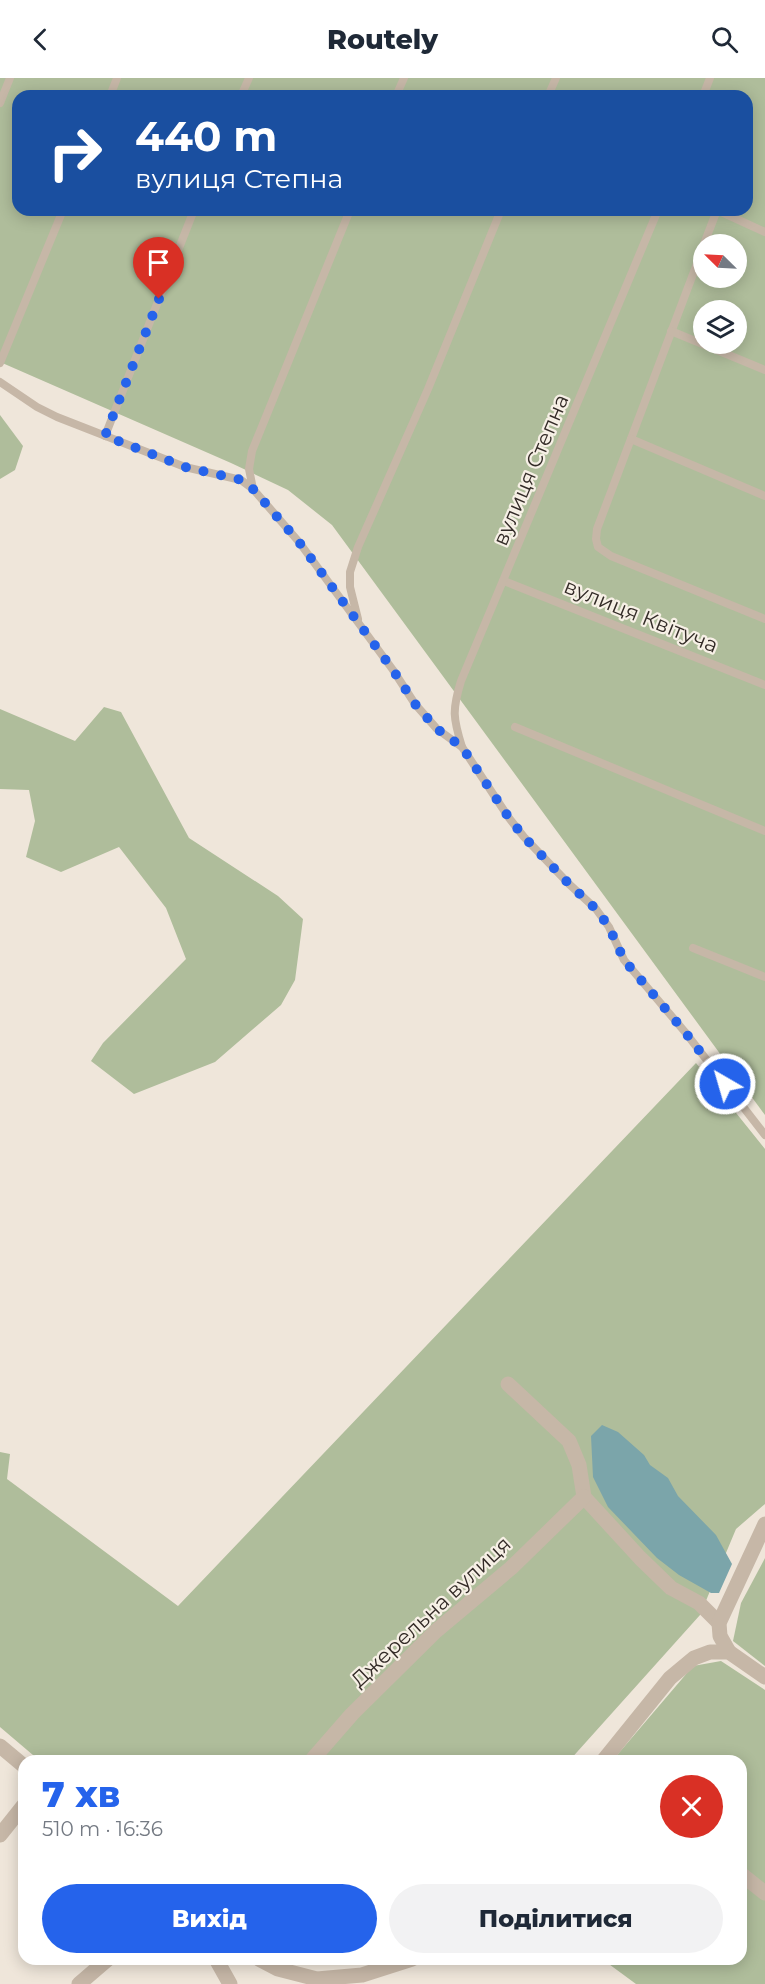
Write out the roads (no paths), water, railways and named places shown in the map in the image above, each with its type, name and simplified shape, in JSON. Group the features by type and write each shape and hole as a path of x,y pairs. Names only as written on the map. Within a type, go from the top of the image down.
{"street":[{"path":"508,1384 570,1442 579,1465 584,1497 671,1588 699,1603 719,1623"},
{"name":"Джерельна вулиця","path":"316,1755 352,1714 436,1631 511,1568 584,1497"},
{"path":"765,1524 719,1623 720,1636 729,1652 765,1677"},
{"path":"608,1755 670,1678 694,1658 710,1652 729,1652"},
{"path":"0,1746 18,1761"},
{"path":"0,1835 18,1812"},
{"path":"747,1879 765,1893"},
{"path":"79,1984 101,1965"},
{"path":"219,1965 230,1984"},
{"path":"270,1965 316,1979 362,1975 393,1965"}],"lane":[{"path":"0,103 10,78"},
{"path":"0,363 61,216"},
{"path":"105,436 192,216"},
{"path":"253,489 249,469 252,451 348,216"},
{"path":"359,623 350,587 350,572 499,216"},
{"name":"вулиця Степна","path":"462,747 454,721 456,698 461,681 656,216"},
{"path":"708,234 715,216"},
{"path":"730,216 765,232"},
{"path":"693,274 597,529 596,539 598,547 610,556 765,619"},
{"path":"671,331 765,370"},
{"path":"0,382 37,407 57,417 185,467 242,480 253,489 299,542 415,704 437,729 462,747 524,837 596,909 609,927 624,960 685,1032 765,1135"},
{"path":"631,439 765,496"},
{"name":"вулиця Квітуча","path":"504,581 765,686"},
{"path":"515,728 765,831"},
{"path":"693,948 765,977"}],"water":[{"path":"602,1425 618,1432 644,1455 650,1465 668,1478 678,1496 716,1535 732,1564 719,1593 711,1593 679,1575 657,1558 608,1507 593,1477 591,1436"}]}
